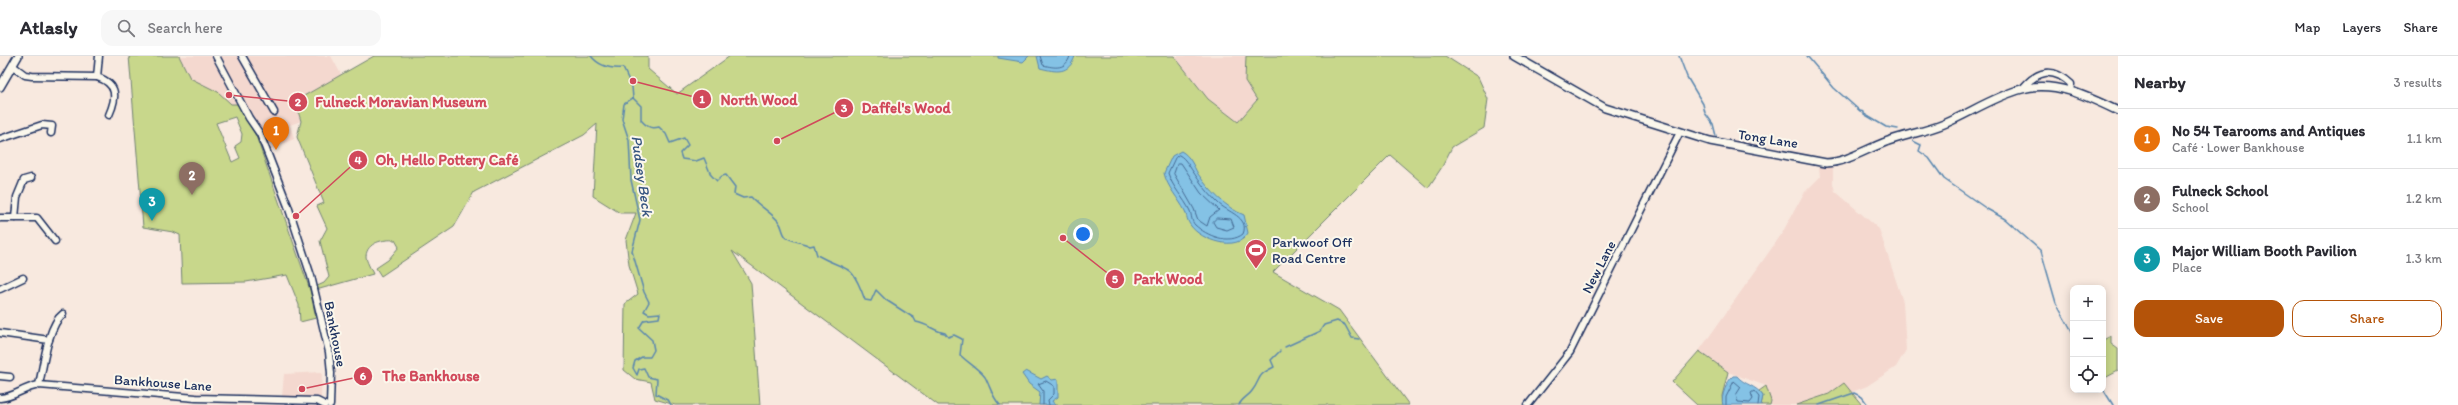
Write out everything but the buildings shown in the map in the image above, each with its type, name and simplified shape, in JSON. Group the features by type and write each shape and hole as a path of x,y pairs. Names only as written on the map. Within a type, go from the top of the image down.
{"street":[{"path":"1,82 13,66 18,56"},
{"path":"97,77 99,56"},
{"name":"Bankhouse","path":"216,56 249,118 260,134 288,206 315,292 329,352 331,373 330,405"},
{"path":"242,56 274,112"},
{"name":"Tong Lane","path":"1514,56 1600,106 1680,132 1738,148 1830,162 1840,161 1901,136 1942,125 2023,88 2038,87 2070,91 2118,111"},
{"path":"13,66 25,75 32,76 97,77 113,86 116,95 110,111"},
{"name":"Tong Lane","path":"2023,88 2032,78 2045,72 2063,76 2071,84 2070,91"},
{"path":"0,139 42,125 52,126 51,133"},
{"name":"New Lane","path":"1528,405 1570,352 1680,132"},
{"path":"16,218 20,186 24,180 31,178"},
{"path":"0,218 40,216 55,241"},
{"path":"0,289 23,278"},
{"path":"39,385 49,340 58,317 63,314"},
{"path":"0,333 49,340"},
{"path":"0,376 10,377"},
{"name":"Bankhouse Lane","path":"0,398 8,398 26,387 39,385 196,398 317,401 325,405"}],"shaded area":[{"path":"129,56 331,56 342,76 295,101 301,121 290,125 294,139 271,149 264,135 256,136 237,104 216,123 246,282 182,283 180,235 173,232 143,227"},
{"path":"1174,56 1246,56 1245,81 1257,100 1238,122 1208,99"},
{"path":"1819,166 1833,167 1833,184 1835,191 1879,229 1903,302 1906,350 1896,367 1867,386 1852,392 1844,384 1829,394 1796,405 1770,405 1771,401 1766,386 1728,372 1699,351 1781,235 1804,193 1820,177"},
{"path":"322,372 321,398 282,397 284,374"}],"green space":[{"path":"129,56 179,56 190,78 218,92 231,104 237,104 256,136 310,290 316,318 300,322 299,305 287,275 246,282 182,283 180,235 173,232 143,227","holes":["235,117 242,134 241,142 235,146 240,158 232,162 216,123"]},
{"path":"374,56 648,56 648,69 677,94 730,56 1174,56 1208,99 1238,122 1257,100 1245,81 1246,56 1445,56 1478,77 1488,99 1484,128 1452,147 1442,167 1428,188 1390,155 1273,272 1339,310 1409,405 938,405 732,251 751,283 760,405 675,405 655,399 651,382 635,379 624,370 625,304 638,294 629,265 626,240 636,213 620,213 593,196 597,124 584,135 474,192 454,227 381,276 376,268 388,260 399,247 395,240 377,242 369,247 366,258 373,274 316,290 315,287 324,283 329,277 320,241 327,228 317,206 324,203 297,137 301,121 295,101"},
{"path":"2111,336 2111,344 2118,349 2118,371 2106,377 2106,357 2106,338"},
{"path":"1699,351 1728,372 1722,396 1723,405 1697,405 1672,382"},
{"path":"1844,383 1862,405 1796,405 1829,394"},
{"path":"1766,386 1771,401 1770,405 1761,405 1763,396 1759,391"}],"water":[{"path":"998,56 1029,56 1023,62 998,58"},
{"path":"1037,56 1075,56 1066,69 1057,71 1040,68"},
{"path":"1181,151 1189,158 1207,186 1224,203 1244,215 1248,233 1243,239 1228,243 1211,240 1196,231 1190,224 1185,211 1170,188 1164,173 1172,156"},
{"path":"1026,371 1041,379 1047,376 1052,380 1058,379 1058,397 1052,401 1055,405 1039,405 1040,392 1029,384 1022,374"},
{"path":"1733,376 1737,376 1760,392 1763,396 1761,405 1723,405 1722,398 1725,389"}],"waterway":[{"name":"Pudsey Beck","path":"591,56 605,66 623,68 632,87 633,98"},
{"path":"1679,56 1687,77 1703,104 1705,113 1713,124 1716,136"},
{"path":"1807,56 1834,88 1860,111 1864,112 1864,114 1886,127 1898,129"},
{"path":"633,98 641,106 641,120 645,124 651,128 659,127 666,134 670,143 684,138 688,145 680,153 682,159 696,161 704,158 711,175 717,181 722,176 726,175 735,187 734,194 743,198 751,197 773,215 779,222 784,235 787,238 810,246 814,245 817,255 843,267 852,273 865,300 871,301 876,290 886,300 914,318 916,322 945,333 948,337 954,335 962,339 960,355 980,371 985,377 993,395 1000,405"},
{"name":"Pudsey Beck","path":"633,98 624,104 622,119 629,140 631,180 640,220 632,251 644,292 649,302 644,311 649,314 660,313 659,318 644,320 639,328 652,340 654,350 650,357 642,357 635,361 633,368 637,375 639,369 644,368 648,377 657,379 656,394 669,401 671,405"},
{"path":"1913,141 1921,145 1919,151 1929,158 1944,179 1987,209 2005,219 2041,251 2056,303 2070,329"},
{"path":"1285,347 1320,331 1324,325 1337,321 1345,325 1352,338 1359,339"},
{"path":"1239,405 1255,387 1261,375 1274,367 1271,360 1280,351"},
{"path":"1819,405 1854,393 1862,397 1868,405"},
{"path":"2106,393 2113,405"}],"place":[{"name":"North Wood","path":"633,81"},
{"name":"Fulneck Moravian Museum","path":"229,95"},
{"name":"Daffel's Wood","path":"777,141"},
{"name":"No 54 Tearooms and Antiques","path":"276,150"},
{"name":"Fulneck School","path":"192,195"},
{"name":"Oh, Hello Pottery Café","path":"296,216"},
{"name":"Major William Booth Pavilion","path":"152,221"},
{"name":"Park Wood","path":"1063,238"},
{"name":"Parkwoof Off Road Centre","path":"1256,270"},
{"name":"The Bankhouse","path":"302,389"}]}
